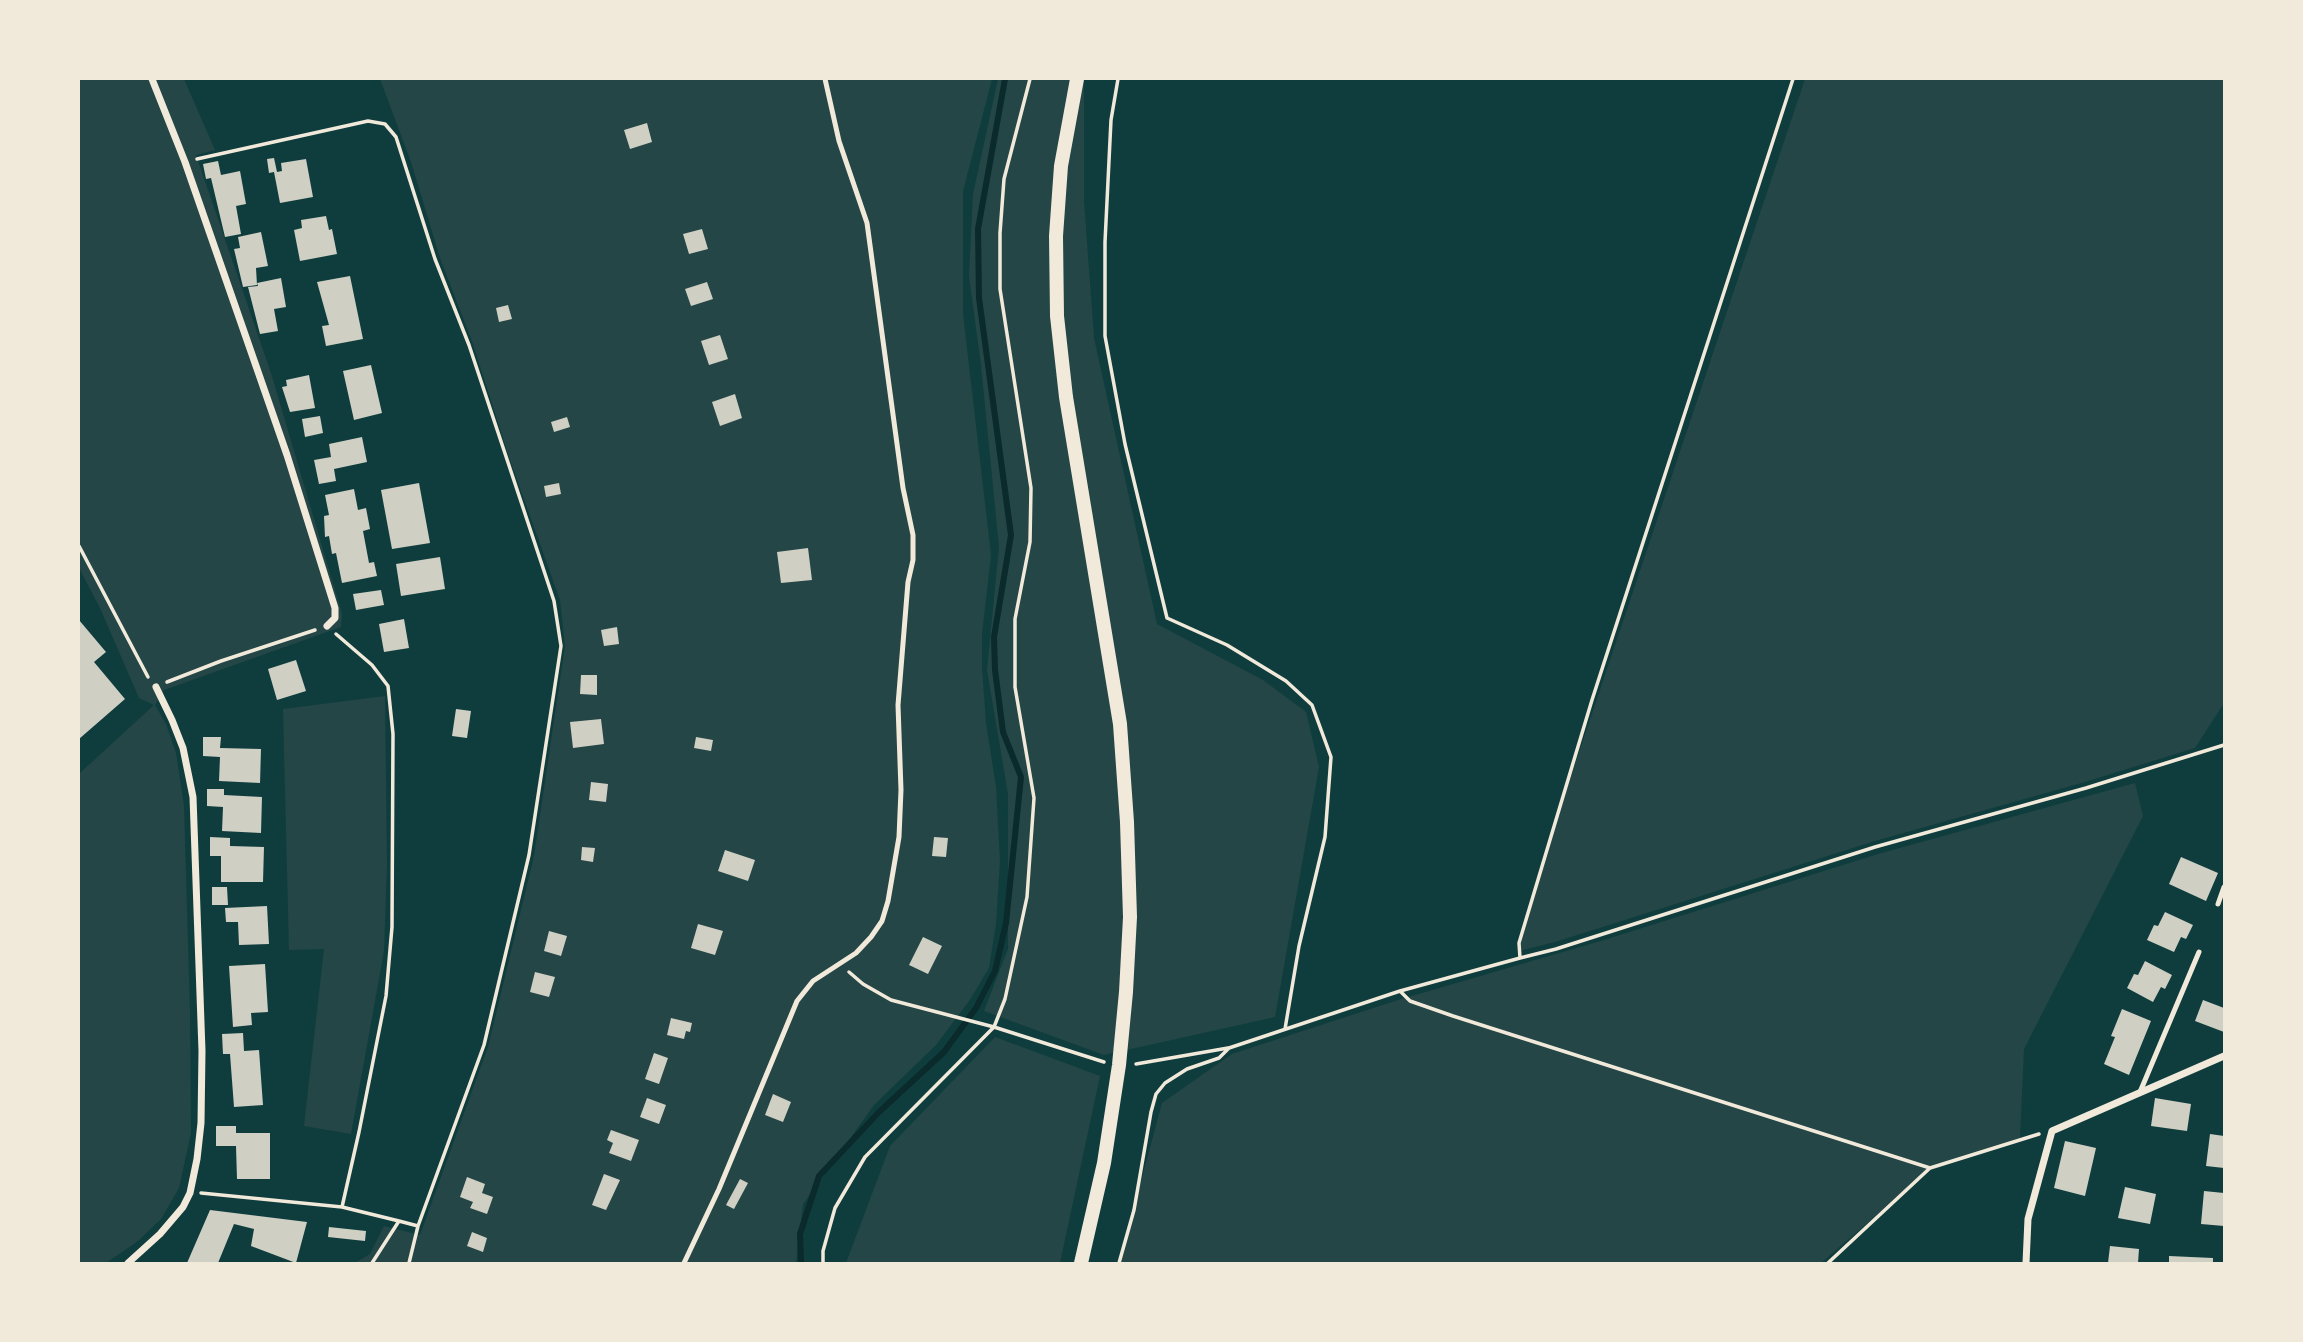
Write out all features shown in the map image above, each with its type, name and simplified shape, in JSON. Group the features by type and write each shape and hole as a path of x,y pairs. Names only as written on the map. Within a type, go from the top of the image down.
{"main road":[{"path":"1077,79 1061,166 1056,236 1057,316 1066,397 1120,724 1128,822 1130,917 1119,1065 1104,1163 1082,1263"}],"street":[{"path":"152,79 185,162 253,353 329,589 335,613 332,623 327,626"},
{"path":"128,1263 183,1207 190,1193 201,1132 202,1051 193,797 183,748 156,687"},
{"path":"2026,1263 2028,1220 2052,1131 2224,1056"}],"lane":[{"path":"684,1263 719,1189 797,1001 813,981 856,953 881,921 888,901 899,837 901,790 898,705 908,582 913,560 913,535 903,488 867,223 839,141 825,79"},
{"path":"2218,904 2224,887"},
{"path":"2139,1095 2199,952"}],"path":[{"path":"823,1263 823,1251 835,1208 865,1157 994,1027 1005,999 1027,897 1034,798 1015,687 1015,619 1030,542 1031,488 1000,289 1000,233 1004,179 1030,79"},
{"path":"1118,79 1110,147 1105,242 1105,336 1125,444 1167,618 1227,645 1286,681 1312,705 1331,757 1325,838 1299,946 1285,1029"},
{"path":"1520,958 1519,943 1592,700 1793,79"},
{"path":"185,162 368,121 384,124 396,137 435,260 469,345 554,601 561,646 530,855 484,1045 418,1226 409,1263"},
{"path":"79,546 142,670 156,687 221,661 327,626 372,665 388,687 393,734 392,927 386,996 341,1207"},
{"path":"1119,1263 1134,1210 1156,1094 1175,1076 1219,1058 1229,1048 1400,991 1556,949 1875,847 2086,788 2224,745"},
{"path":"839,965 863,984 891,1000 994,1027"},
{"path":"1400,991 1410,1001 1453,1016 1930,1168"},
{"path":"1828,1263 1930,1168 2020,1138 2052,1131"},
{"path":"190,1193 341,1207 418,1226"},
{"path":"372,1263 399,1222"}],"shaded area":[{"path":"79,79 184,79 215,150 196,155 271,373 342,614 341,627 164,690 155,705 166,724 176,753 184,806 191,1133 179,1188 161,1219 138,1241 106,1263 79,1263 80,773 154,705 139,698 100,608 79,568"},
{"path":"380,79 992,79 963,191 963,314 991,555 982,634 982,667 986,723 996,787 1000,861 996,924 989,968 969,1001 936,1045 874,1105 803,1204 796,1263 355,1263 370,1254 384,1226 420,1235 488,1047 534,856 565,646 560,600 509,457 473,344 440,258 411,162"},
{"path":"998,79 1084,79 1084,201 1094,338 1157,624 1263,680 1306,712 1319,767 1275,1017 1104,1055 984,1011 1008,949 1008,794 987,670 999,547 981,365 969,276 973,194"},
{"path":"1805,79 2224,79 2224,703 2195,748 1875,841 1519,951 1553,830"},
{"path":"385,696 387,866 384,951 351,1134 304,1126 324,949 289,950 283,709"},
{"path":"2135,783 2143,816 2024,1049 2020,1138 1930,1169 1821,1263 1119,1263 1162,1103 1232,1054 1398,1000 1604,940 1878,854"},
{"path":"995,1037 1100,1076 1060,1263 846,1263 890,1146"}],"building":[{"path":"647,123 652,142 630,149 624,130"},
{"path":"274,158 277,172 282,171 281,163 306,159 313,197 280,203 274,172 269,173 267,159"},
{"path":"218,161 221,175 240,171 246,204 236,206 241,234 225,237 211,178 206,179 203,164"},
{"path":"326,216 329,230 332,229 337,254 300,261 294,230 302,228 301,220"},
{"path":"702,229 708,249 689,254 683,234"},
{"path":"261,232 268,266 256,268 257,285 243,287 234,249 240,248 238,237"},
{"path":"350,276 363,339 326,346 322,326 329,325 317,282"},
{"path":"281,278 286,307 274,309 278,331 260,334 248,287"},
{"path":"707,282 713,299 691,306 685,289"},
{"path":"508,305 512,319 499,322 496,308"},
{"path":"720,335 728,359 709,365 701,341"},
{"path":"371,365 382,413 354,420 343,371"},
{"path":"309,375 315,408 290,412 282,387 287,386 286,380"},
{"path":"735,394 742,418 720,426 712,402"},
{"path":"320,416 323,433 305,437 302,419"},
{"path":"567,417 570,427 554,432 551,422"},
{"path":"362,437 367,462 334,469 336,481 319,484 314,460 331,457 329,444"},
{"path":"419,483 430,543 392,549 381,490"},
{"path":"559,483 561,494 546,497 544,486"},
{"path":"354,489 358,510 366,508 370,529 363,531 369,563 374,562 377,576 342,583 336,553 332,554 329,536 325,537 324,516 329,515 325,495"},
{"path":"808,548 812,580 781,583 777,552"},
{"path":"440,557 445,589 401,596 396,564"},
{"path":"381,590 384,605 356,610 353,594"},
{"path":"404,619 409,648 384,652 379,624"},
{"path":"79,620 106,652 94,662 125,699 79,739"},
{"path":"617,627 619,644 604,646 601,630"},
{"path":"296,660 306,691 277,700 268,669"},
{"path":"581,675 597,675 597,695 580,694"},
{"path":"456,709 471,711 467,738 452,736"},
{"path":"601,719 604,744 573,748 570,722"},
{"path":"203,737 221,737 220,748 261,749 260,783 219,781 220,757 203,756"},
{"path":"696,737 713,740 711,751 694,748"},
{"path":"591,782 608,784 606,802 589,800"},
{"path":"207,789 224,789 224,795 262,797 261,833 222,831 223,807 207,806"},
{"path":"210,837 230,838 230,846 264,847 263,882 221,882 221,856 210,856"},
{"path":"934,837 948,838 946,857 932,856"},
{"path":"582,847 595,848 593,862 581,860"},
{"path":"725,850 755,860 748,881 718,871"},
{"path":"2181,857 2218,873 2206,901 2169,884"},
{"path":"212,887 227,887 228,905 212,905"},
{"path":"267,906 269,944 239,945 238,922 226,922 225,908"},
{"path":"2165,912 2193,925 2186,939 2181,937 2174,952 2147,940 2154,925 2158,926"},
{"path":"698,924 723,931 715,955 691,948"},
{"path":"549,931 567,936 561,956 544,951"},
{"path":"923,937 942,946 928,974 909,965"},
{"path":"2145,961 2172,975 2165,989 2161,987 2153,1002 2127,988"},
{"path":"265,964 268,1012 251,1013 252,1025 233,1027 229,966"},
{"path":"535,972 555,977 549,997 530,992"},
{"path":"2203,1000 2224,1008 2224,1032 2195,1021"},
{"path":"2122,1009 2151,1021 2129,1075 2104,1064"},
{"path":"671,1018 692,1023 690,1032 686,1031 684,1039 667,1035"},
{"path":"243,1033 244,1051 259,1050 263,1105 234,1107 230,1054 223,1054 222,1034"},
{"path":"654,1053 668,1058 659,1084 645,1079"},
{"path":"773,1094 791,1102 783,1122 765,1115"},
{"path":"647,1098 666,1105 659,1124 640,1117"},
{"path":"2155,1098 2191,1104 2187,1131 2151,1126"},
{"path":"216,1126 236,1126 236,1133 270,1133 270,1179 237,1179 236,1146 216,1146"},
{"path":"611,1130 639,1140 631,1161 609,1153 613,1143 607,1140"},
{"path":"2210,1134 2224,1136 2224,1168 2206,1166"},
{"path":"2065,1141 2096,1148 2085,1196 2054,1188"},
{"path":"604,1174 620,1180 606,1210 592,1205"},
{"path":"467,1177 485,1184 482,1193 493,1197 487,1214 470,1208 473,1202 460,1197"},
{"path":"740,1179 748,1183 734,1209 726,1205"},
{"path":"2125,1187 2156,1194 2150,1224 2118,1218"},
{"path":"2204,1191 2224,1193 2224,1226 2201,1224"},
{"path":"210,1210 307,1222 296,1263 251,1246 254,1229 234,1224 218,1263 187,1263"},
{"path":"329,1227 366,1231 365,1241 328,1237"},
{"path":"472,1232 487,1238 483,1252 467,1246"},
{"path":"2110,1246 2139,1249 2138,1263 2108,1263"},
{"path":"2169,1256 2213,1258 2213,1263 2169,1263"}],"waterway":[{"path":"801,1263 800,1234 819,1176 879,1112 944,1052 976,1008 995,971 1006,923 1021,777 1003,732 995,670 994,637 1011,535 979,298 978,229 1005,79"}]}
